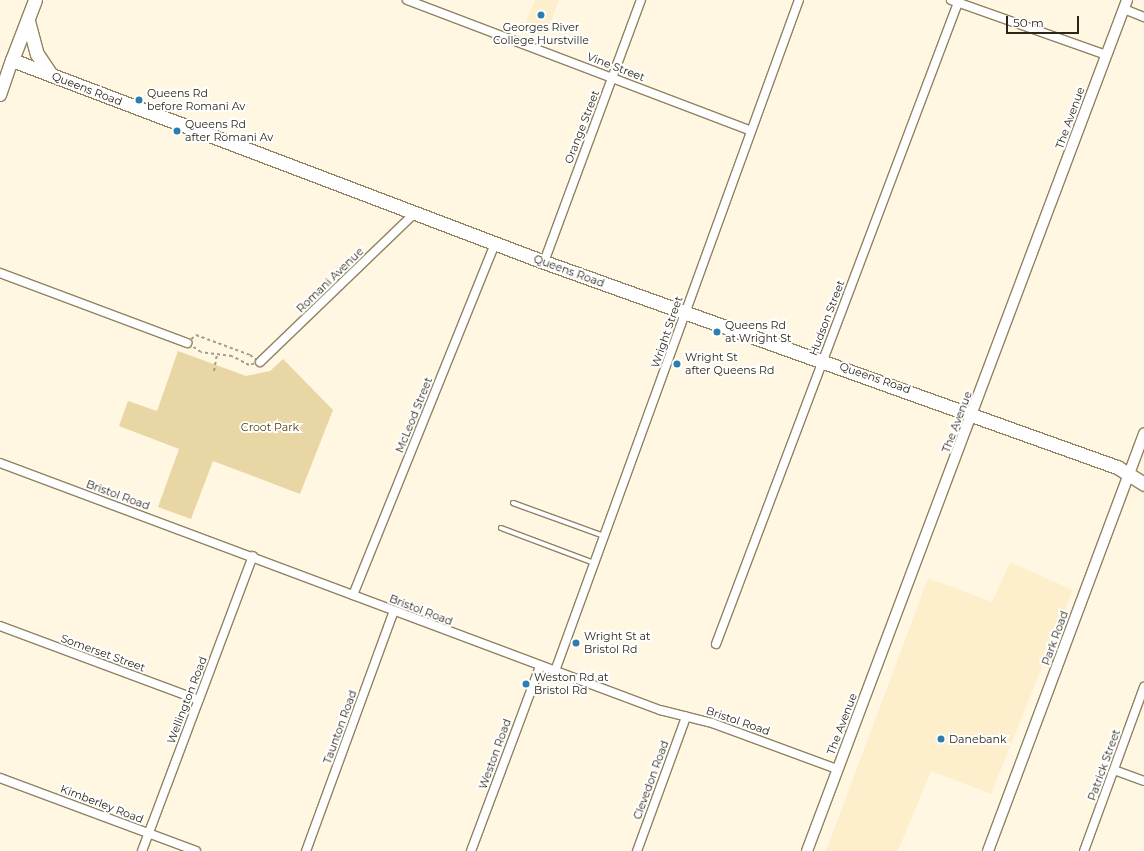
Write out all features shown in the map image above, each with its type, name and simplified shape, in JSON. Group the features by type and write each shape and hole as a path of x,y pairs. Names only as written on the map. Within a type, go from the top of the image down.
{"main road":[{"path":"0,95 35,0"},
{"path":"28,19 36,54 51,75"},
{"name":"Queens Road","path":"12,60 544,262 972,414 1130,472 1144,472"},
{"name":"Queens Road","path":"1130,472 1144,484"}],"street":[{"name":"Vine Street","path":"407,0 750,130"},
{"name":"Orange Street","path":"544,262 641,0"},
{"name":"Wright Street","path":"555,671 605,536 750,130 799,0"},
{"path":"956,1 1106,55"},
{"name":"Hudson Street","path":"716,644 823,361 956,1"},
{"path":"1125,5 1144,17"},
{"name":"The Avenue","path":"807,851 1125,5"},
{"name":"Romani Avenue","path":"260,362 415,213"},
{"name":"McLeod Street","path":"353,595 495,243"},
{"path":"0,273 187,343"},
{"name":"Park Road","path":"988,851 1144,433"},
{"name":"Bristol Road","path":"0,463 253,556 540,666 686,717 712,722 837,769"},
{"name":"Wellington Road","path":"142,851 253,556"},
{"name":"Taunton Road","path":"306,851 394,611"},
{"name":"Somerset Street","path":"0,626 199,700"},
{"name":"Weston Road","path":"471,851 540,666"},
{"name":"Patrick Street","path":"1084,851 1144,687"},
{"name":"Clevedon Road","path":"637,851 686,717"},
{"path":"1114,770 1144,781"},
{"name":"Kimberley Road","path":"0,778 196,851"}],"lane":[{"path":"513,503 605,536"},
{"path":"501,528 595,563"}],"path":[{"path":"196,334 250,355 260,362 249,365 232,356 201,352 187,343 196,334"},
{"path":"214,371 217,354"}],"shaded area":[{"name":"Georges River College Hurstville","path":"535,0 559,0 545,38 523,29"},
{"name":"Danebank","path":"1010,562 1073,590 991,794 931,771 898,851 826,851 928,578 992,602"}],"green space":[{"name":"Croot Park","path":"178,351 246,376 270,371 283,359 333,410 300,494 213,461 191,519 158,507 179,449 119,426 128,401 157,411"}],"place":[{"name":"Georges River College Hurstville","path":"541,15"},
{"name":"Queens Rd before Romani Av","path":"139,100"},
{"name":"Queens Rd after Romani Av","path":"177,131"},
{"name":"Queens Rd at Wright St","path":"717,332"},
{"name":"Wright St after Queens Rd","path":"677,364"},
{"name":"Wright St at Bristol Rd","path":"576,643"},
{"name":"Weston Rd at Bristol Rd","path":"526,684"},
{"name":"Danebank","path":"941,739"}]}
